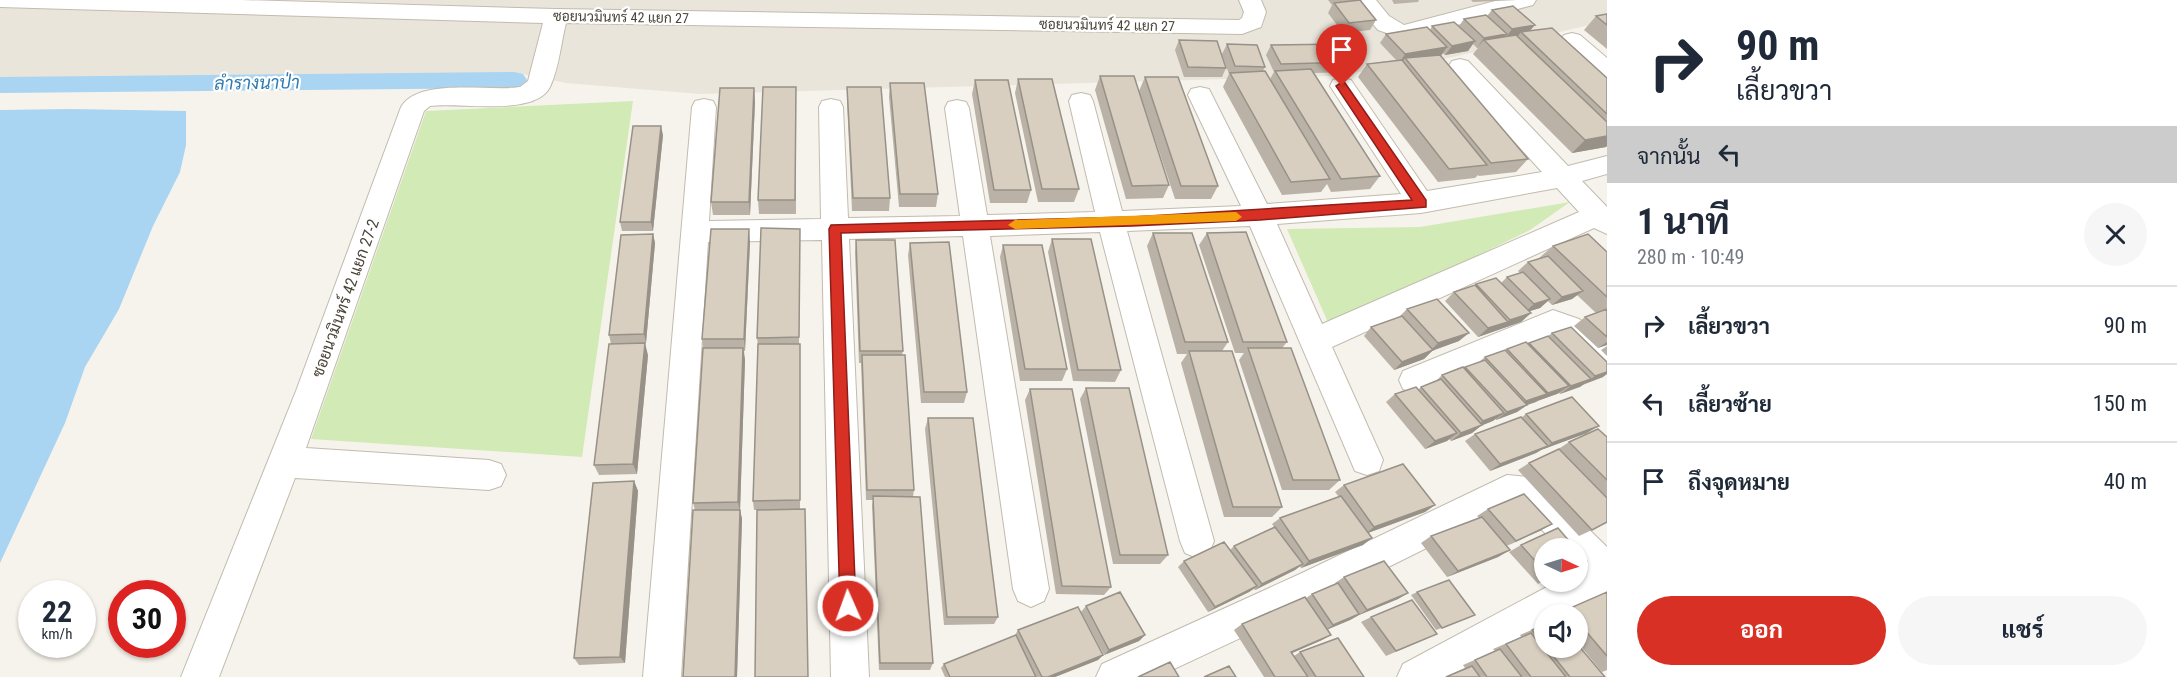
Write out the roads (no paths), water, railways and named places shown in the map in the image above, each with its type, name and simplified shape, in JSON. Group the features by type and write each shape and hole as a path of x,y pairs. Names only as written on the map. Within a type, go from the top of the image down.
{"street":[{"name":"ซอยนวมินทร์ 42 แยก 27","path":"0,0 556,16 1242,27 1253,22 1256,12 1250,0"},
{"path":"1364,0 1386,27 1394,32 1404,32 1525,0"},
{"name":"ซอยนวมินทร์ 42 แยก 27-2","path":"200,677 312,391 413,107 423,99 434,97 508,97 527,94 539,85 556,16"},
{"path":"1572,40 1607,71"},
{"path":"1315,341 1602,219 1460,67"},
{"path":"1342,86 1421,203"},
{"path":"1200,95 1260,215 1367,460"},
{"path":"1081,101 1111,222 1197,541"},
{"path":"662,677 704,107"},
{"path":"831,107 850,677"},
{"path":"957,108 1031,589"},
{"path":"695,232 1111,222 1260,215 1421,203 1565,177 1607,165"},
{"path":"1414,380 1552,322 1565,324 1578,332 1607,360"},
{"path":"284,462 489,475"},
{"path":"1115,677 1315,585 1508,491 1528,493 1607,573 1416,677"}],"water":[{"path":"0,110 186,111 186,145 180,172 153,226 119,309 85,367 65,423 0,563"}],"waterway":[{"name":"ลำรางนาป่า","path":"0,85 514,80"}]}
